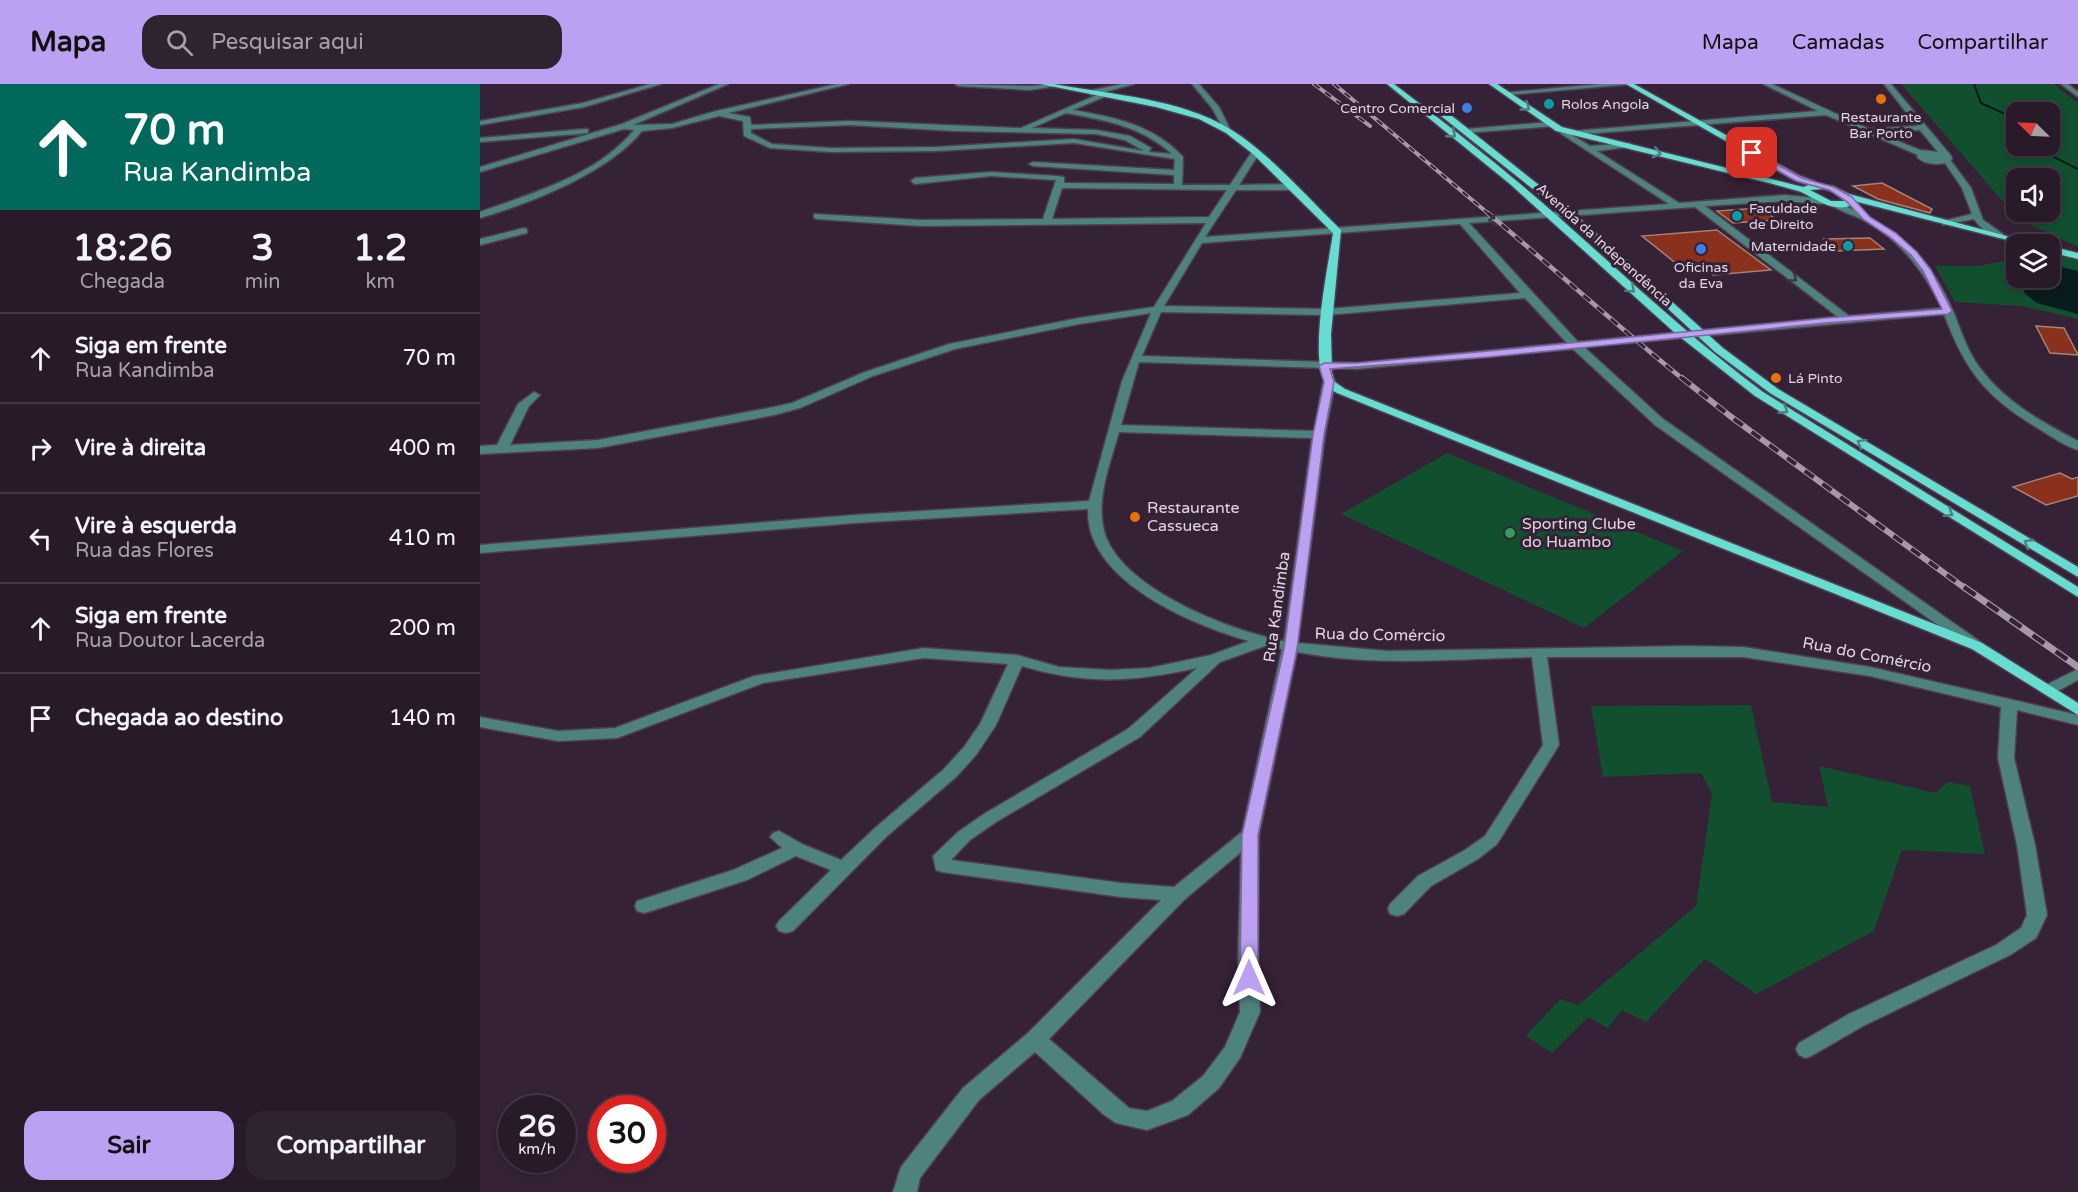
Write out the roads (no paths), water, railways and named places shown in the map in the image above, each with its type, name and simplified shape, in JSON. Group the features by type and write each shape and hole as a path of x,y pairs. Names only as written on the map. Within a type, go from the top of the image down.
{"main road":[{"name":"Avenida da Independência","path":"1390,84 1552,216 1681,335 1759,394 2078,593"},
{"name":"Avenida da Independência","path":"1405,84 1571,215 1739,366 1774,391 2078,573"},
{"path":"1492,84 1559,129 1760,178 1805,191 1822,201 1846,202 1900,212 2006,238"},
{"path":"1629,84 1805,182 1825,187 1846,202 1900,212"},
{"path":"1049,85 1102,90 1185,111 1229,131 1256,152 1289,187 1338,232 1327,312 1324,366 1329,382 1341,391 1977,646 2078,710"},
{"path":"1413,102 1426,101"},
{"path":"1760,178 1788,173"},
{"path":"1503,176 1521,174"},
{"path":"1805,191 1813,186 1825,187"},
{"path":"2060,252 2078,256"},
{"path":"1608,268 1626,266"}],"street":[{"path":"480,123 520,114 555,118 658,84"},
{"path":"480,170 625,126 725,84"},
{"path":"625,126 639,129 673,125 846,84"},
{"path":"958,84 1030,88 1049,85"},
{"path":"1018,131 1066,111 1102,90 1131,84"},
{"path":"1196,84 1215,107 1229,131"},
{"path":"1506,93 1629,84"},
{"path":"1766,84 1864,131 1928,156 1962,180"},
{"path":"1887,84 1938,146 1962,180 1971,194 1976,216 1983,227 2000,237"},
{"path":"2064,84 2076,93"},
{"path":"695,97 742,107"},
{"path":"1066,111 1137,126 1163,140 1179,157 1178,187"},
{"path":"716,113 747,120 747,134 761,142 789,148 845,151 937,149 1085,141 1154,156 1179,157"},
{"path":"1574,133 1827,113"},
{"path":"549,134 555,118"},
{"path":"747,127 850,123 1112,134 1136,143 1154,156"},
{"path":"1466,131 1551,124"},
{"path":"1864,131 1923,128"},
{"path":"480,215 586,172 615,152 639,129"},
{"path":"1559,129 1677,206"},
{"path":"480,141 612,130"},
{"path":"1589,149 1626,146"},
{"path":"1928,156 1938,146"},
{"name":"Rua do Comércio","path":"1256,152 1198,240 1158,309 1135,359 1114,428 1094,505 1097,533 1112,559 1135,580 1192,615 1222,629 1290,649 1348,655 1742,652 1800,659 1846,668 2078,720"},
{"path":"1928,156 1946,158"},
{"path":"1033,164 1180,173"},
{"path":"915,181 991,174 1058,178 1061,179 1060,187 1047,222"},
{"path":"1060,187 1232,191 1289,187"},
{"path":"1060,187 1178,187 1232,191"},
{"path":"1785,198 1805,191"},
{"path":"1198,240 1338,232 1785,198 1822,201"},
{"path":"1846,202 1867,218"},
{"path":"1846,202 1893,235 1914,254 1927,270 1948,311 1958,340 1974,368 1995,392 2037,423 2078,446"},
{"path":"1696,204 1847,319"},
{"path":"817,216 920,223 1212,220"},
{"path":"1946,223 1976,216"},
{"path":"1463,222 1528,296 1615,386 1659,422 1977,646"},
{"path":"480,242 524,231"},
{"path":"480,450 598,444 774,411 796,406 868,374 953,346 1079,321 1158,309 1327,312 1528,296"},
{"path":"1135,359 1357,366 1948,311"},
{"name":"Rua Kandimba","path":"1035,1039 1111,1107 1124,1116 1147,1121 1180,1108 1211,1082 1233,1052 1250,1012 1248,961 1250,835 1290,649 1318,435 1329,382"},
{"path":"501,450 524,404 534,395"},
{"path":"1114,428 1318,435"},
{"path":"480,549 854,519 1094,505"},
{"path":"480,722 558,736 591,736 617,733 760,679 924,653 1017,660 1058,672 1111,675 1149,673 1215,659 1262,642"},
{"path":"1397,909 1419,885 1435,874 1479,852 1491,840 1551,745 1539,652"},
{"path":"1178,894 1121,890 942,865 942,856 964,836 990,818 1134,733 1215,659"},
{"path":"786,926 910,805 950,773 970,750 988,725 1017,660"},
{"path":"2048,690 2078,674"},
{"path":"1806,1049 1856,1020 2003,950 2029,933 2037,915 2026,845 2006,758 2009,704"},
{"path":"905,1192 909,1174 971,1094 1035,1039 1178,894 1250,835"},
{"path":"779,837 796,849 845,869"},
{"path":"644,906 740,875 796,849"}],"waterway":[{"path":"1974,84 1981,103 2006,114"},
{"path":"2052,156 2078,169"}],"railway":[{"path":"1314,84 1370,126"},
{"path":"1334,84 1490,215"},
{"path":"1488,213 1684,380"},
{"path":"1682,378 1730,416 1966,589"},
{"path":"1964,587 2078,667"}],"place":[{"name":"Restaurante Bar Porto","path":"1881,99"},
{"name":"Rolos Angola","path":"1549,104"},
{"name":"Centro Comercial","path":"1467,108"},
{"name":"Faculdade de Direito","path":"1737,216"},
{"name":"Maternidade","path":"1848,246"},
{"name":"Oficinas da Eva","path":"1701,249"},
{"name":"Lá Pinto","path":"1776,378"},
{"name":"Restaurante Cassueca","path":"1135,517"},
{"name":"Sporting Clube do Huambo","path":"1510,533"}]}
